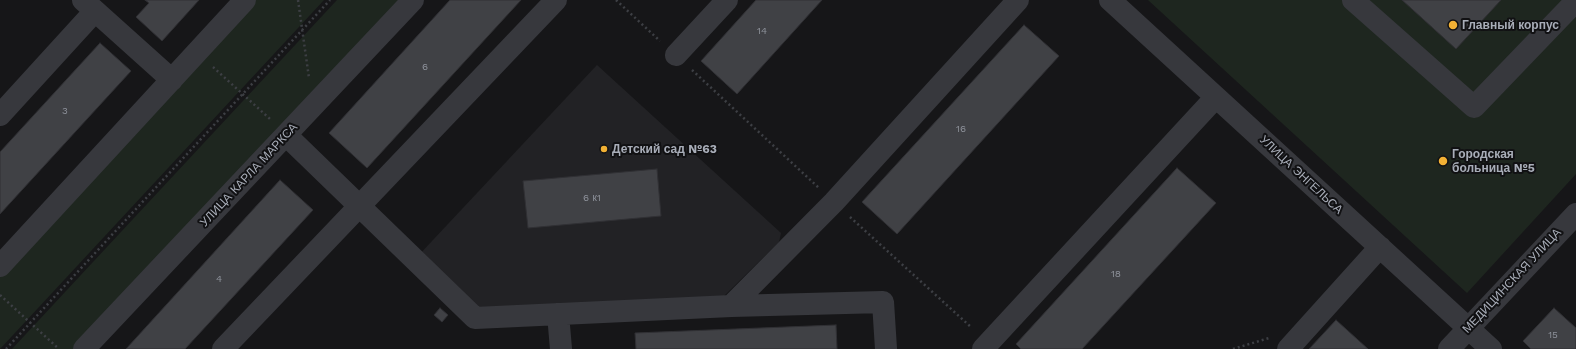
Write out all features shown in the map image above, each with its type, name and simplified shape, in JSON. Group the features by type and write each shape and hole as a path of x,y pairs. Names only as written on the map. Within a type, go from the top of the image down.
{"street":[{"path":"0,266 245,0"},
{"name":"УЛИЦА КАРЛА МАРКСА","path":"84,349 413,0"},
{"path":"223,349 556,0"},
{"path":"676,56 727,0"},
{"path":"731,306 834,202 1018,0"},
{"name":"УЛИЦА ЭНГЕЛЬСА","path":"1110,0 1491,349"},
{"path":"1354,0 1474,107 1576,1"},
{"path":"0,115 89,5 172,80"},
{"path":"986,346 1216,96"},
{"path":"286,135 475,318 731,306 883,302 886,349"},
{"name":"МЕДИЦИНСКАЯ УЛИЦА","path":"1449,349 1576,214"},
{"path":"1288,349 1380,247"},
{"path":"558,314 560,349"}],"path":[{"path":"298,0 313,106"},
{"path":"6,349 330,0"},
{"path":"616,0 834,202 986,346"},
{"path":"197,53 286,135"},
{"path":"0,295 59,349"}],"shaded area":[{"path":"255,0 324,0 0,349 0,274"},
{"path":"337,0 399,0 75,349 12,349"},
{"name":"Городская больница №5","path":"1148,0 1402,0 1456,49 1501,0 1576,0 1576,174 1467,293"},
{"name":"Детский сад №63","path":"597,65 781,233 779,242 724,296 476,311 418,256"}],"building":[{"path":"145,0 199,0 162,41 136,17 149,3"},
{"path":"450,0 521,0 367,168 329,133"},
{"path":"756,0 822,0 737,94 701,61"},
{"name":"Главный корпус","path":"1402,0 1501,0 1456,49"},
{"path":"1024,25 1059,56 897,234 862,202"},
{"path":"100,43 131,71 0,214 0,152"},
{"path":"1177,168 1216,203 1082,349 1021,349 1016,344"},
{"path":"657,169 661,216 528,228 523,181"},
{"path":"280,180 313,210 185,349 126,349"},
{"path":"440,308 448,315 442,322 434,315"},
{"path":"1554,308 1576,328 1576,349 1531,349 1523,341"},
{"path":"1336,320 1368,349 1309,349"},
{"path":"836,325 837,349 636,349 635,333"}],"place":[{"name":"Главный корпус","path":"1453,25"},
{"name":"Детский сад №63","path":"604,149"},
{"name":"Городская больница №5","path":"1443,161"}]}
